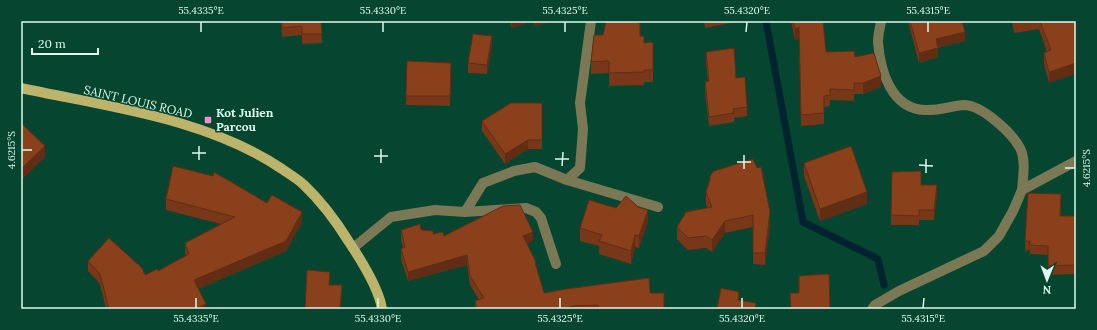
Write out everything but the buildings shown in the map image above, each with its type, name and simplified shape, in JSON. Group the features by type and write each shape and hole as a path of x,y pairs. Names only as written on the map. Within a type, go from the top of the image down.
{"main road":[{"name":"SAINT LOUIS ROAD","path":"21,88 175,122 220,136 247,148 304,184 329,211 362,261 382,309"}],"street":[{"path":"567,180 580,168 583,130 580,103 591,21"},
{"path":"872,309 875,304 899,291 984,251 999,236 1014,211 1022,190 1023,165 1021,149 1009,134 979,109 965,105 924,110 902,103 885,80 878,42 881,21"},
{"path":"1022,190 1076,161"},
{"path":"465,212 483,183 514,171 535,167 567,180 658,207"},
{"path":"353,248 391,217 435,210 465,212 526,208 536,212 541,218 556,264"}],"waterway":[{"path":"766,21 803,222 878,259 884,285"}],"place":[{"name":"Kot Julien Parcou","path":"208,120"}]}
